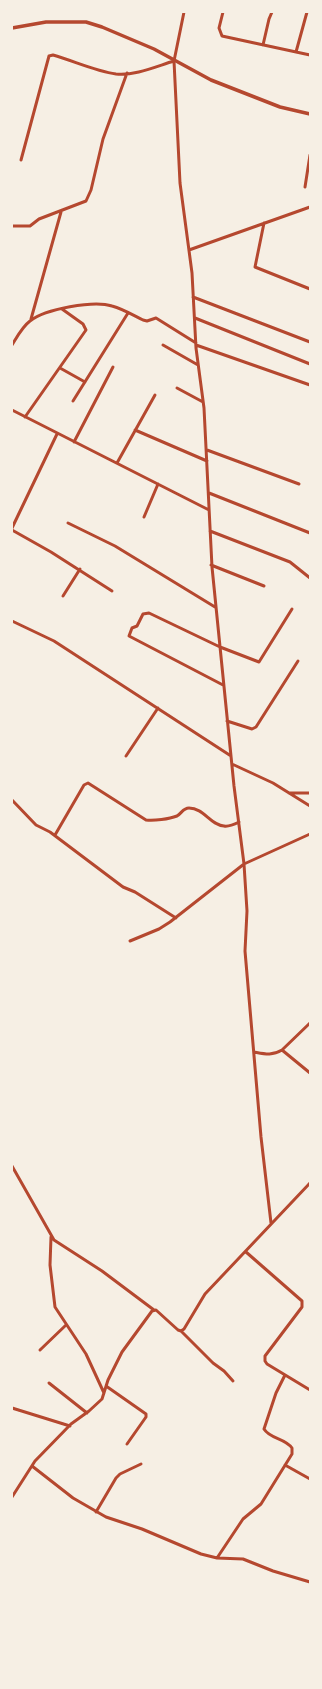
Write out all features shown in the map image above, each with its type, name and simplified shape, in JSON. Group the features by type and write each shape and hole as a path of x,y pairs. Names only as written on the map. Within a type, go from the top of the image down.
{"street":[{"path":"184,12 174,61 180,183 189,250 196,344 203,402 207,450 212,565 216,608 227,721 244,864 247,911 246,950 261,1137 270,1223"},
{"path":"223,12 219,28 222,36 310,55"},
{"path":"263,45 272,12"},
{"path":"296,52 307,12"},
{"path":"12,28 46,22 86,22 102,27 154,49 211,80 280,106 310,114"},
{"path":"21,160 49,56 53,55 102,71 117,74 146,70 174,61"},
{"path":"12,226 30,226 39,220 86,201 89,196 103,138 127,73"},
{"path":"305,188 310,155"},
{"path":"189,250 310,206"},
{"path":"12,345 20,331 31,319 61,212"},
{"path":"264,223 255,267 310,290"},
{"path":"193,297 310,342"},
{"path":"31,319 62,309 93,303 112,306 147,321 156,318 196,344 310,385"},
{"path":"25,417 86,330 83,324 62,309"},
{"path":"73,400 128,313"},
{"path":"194,318 310,364"},
{"path":"163,346 198,365"},
{"path":"74,442 113,367"},
{"path":"60,368 85,382"},
{"path":"177,388 203,402"},
{"path":"117,463 155,395"},
{"path":"12,410 209,510"},
{"path":"135,430 207,461"},
{"path":"57,434 12,529 80,569 112,591"},
{"path":"207,450 298,484"},
{"path":"144,517 158,484"},
{"path":"209,493 310,533"},
{"path":"68,523 115,546 216,608"},
{"path":"210,531 290,562 310,578"},
{"path":"212,565 264,586"},
{"path":"63,596 80,569"},
{"path":"224,686 128,636 133,628 137,626 143,614 150,613 220,647 260,662 292,610"},
{"path":"12,621 54,641 231,756"},
{"path":"227,721 252,728 256,727 298,661"},
{"path":"126,756 158,708"},
{"path":"232,764 259,776 310,806"},
{"path":"55,835 84,785 88,783 146,820 176,816 184,809 190,808 197,809 218,825 226,826 239,822"},
{"path":"289,793 310,793"},
{"path":"12,800 36,825 55,835 123,887 135,892 176,918"},
{"path":"130,941 159,929 176,918 244,864 310,834"},
{"path":"254,1052 269,1055 282,1050 310,1023"},
{"path":"282,1050 310,1073"},
{"path":"12,1166 51,1237 56,1242 107,1274 181,1331 213,1364 224,1370 233,1381"},
{"path":"181,1331 184,1329 205,1294 259,1238 270,1223 310,1183"},
{"path":"51,1237 50,1265 54,1302 57,1312 86,1354 104,1393"},
{"path":"246,1252 302,1301 302,1307 264,1359 266,1364 310,1390"},
{"path":"12,1497 32,1466 70,1426 99,1402 122,1352 154,1310"},
{"path":"40,1350 66,1325"},
{"path":"218,1558 243,1519 261,1504 292,1454 292,1448 287,1442 267,1433 264,1427 276,1392 285,1375"},
{"path":"49,1383 87,1413"},
{"path":"106,1386 146,1412 146,1417 127,1444"},
{"path":"12,1408 70,1426"},
{"path":"96,1512 116,1478 120,1474 141,1464"},
{"path":"286,1465 310,1479"},
{"path":"32,1466 73,1498 96,1512 154,1534 184,1548 218,1558 243,1559 284,1575 310,1582"}]}
